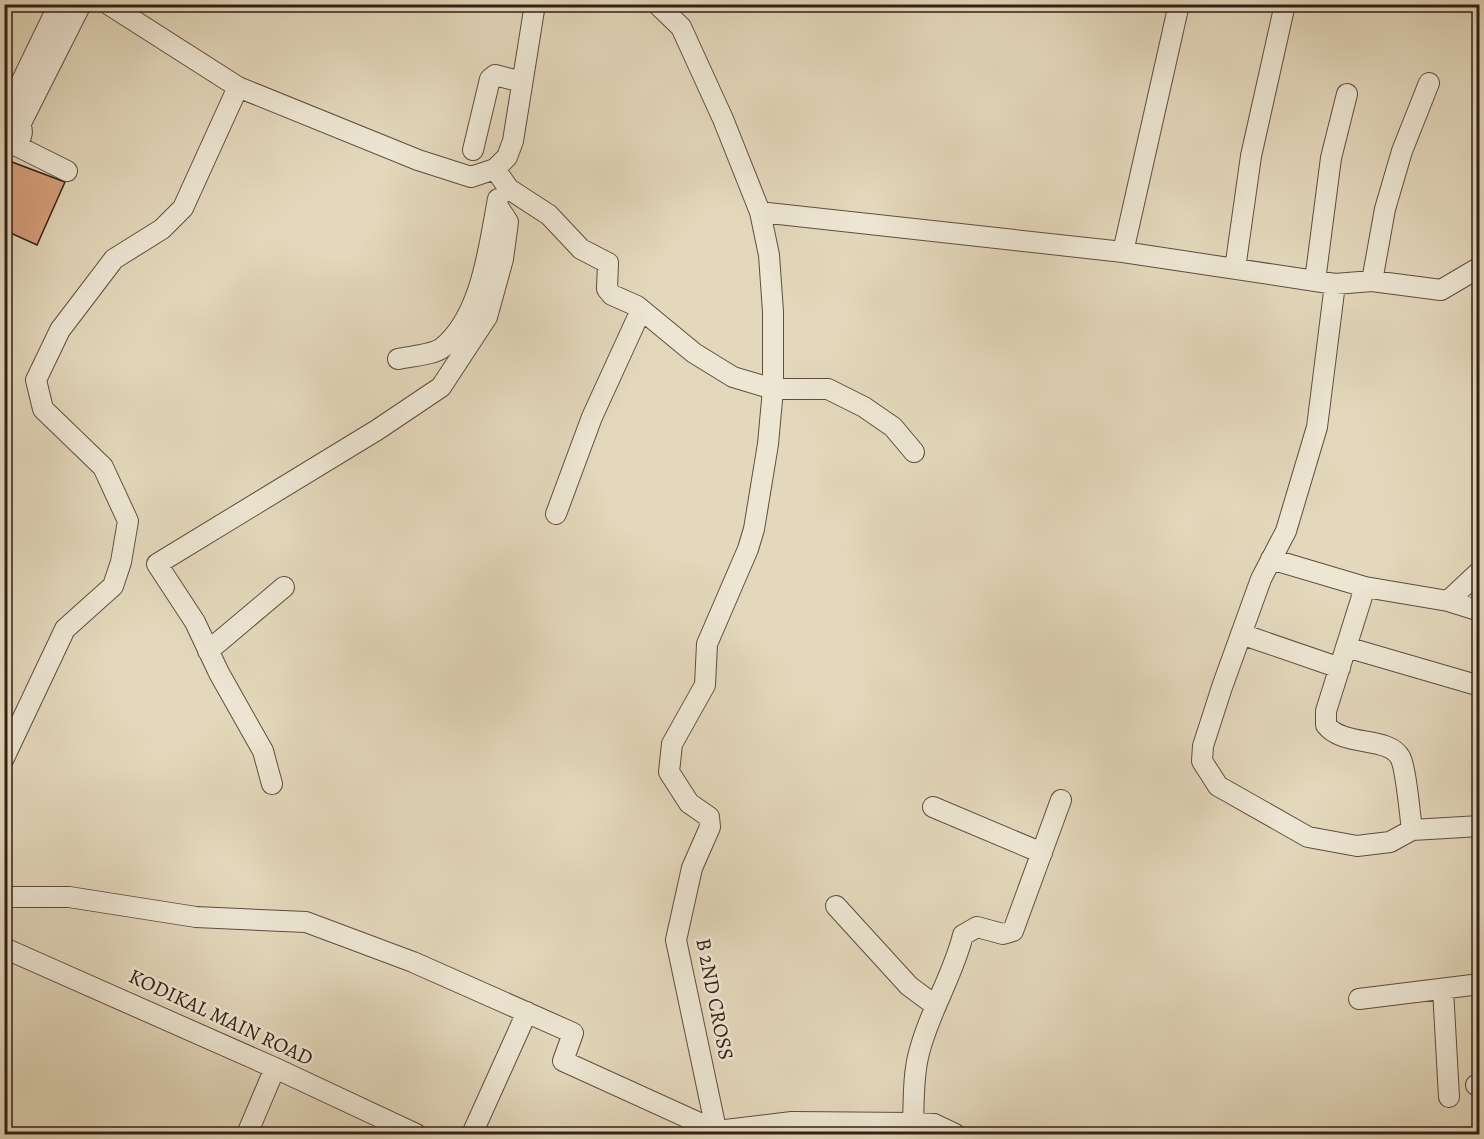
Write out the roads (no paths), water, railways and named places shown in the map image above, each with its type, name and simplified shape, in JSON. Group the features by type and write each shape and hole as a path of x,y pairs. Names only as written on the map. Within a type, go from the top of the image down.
{"street":[{"path":"67,171 10,145 22,134 13,122 61,16 81,4"},
{"path":"108,4 238,87 418,160 460,174 471,177 498,173"},
{"path":"398,359 441,349 460,327 474,301 486,263 497,206 498,173 513,141 535,4"},
{"name":"B 2ND CROSS","path":"657,4 681,27 723,119 760,212 769,255 773,312 773,388 767,454 754,529 748,549 708,644 705,685 672,744 669,772 689,803 709,817 710,827 693,868 676,939 717,1133"},
{"path":"1123,252 1179,4"},
{"path":"1235,269 1251,156 1285,4"},
{"path":"472,150 490,79 495,75 522,81"},
{"path":"1372,281 1385,209 1402,151 1429,83"},
{"path":"4,758 65,629 113,585 121,562 128,521 103,467 43,409 36,381 60,330 114,259 162,229 183,208 238,87"},
{"path":"1315,281 1331,158 1347,94"},
{"path":"498,173 509,189 549,215 581,249 608,263 610,268 607,289 612,295 641,310 712,366 733,377 773,388 828,389 864,407 893,427 914,452"},
{"path":"272,784 263,751 208,651 195,622 157,564 377,430 441,387 487,317 504,259 508,222 497,206"},
{"path":"760,212 1123,252 1335,284 1372,281 1441,290 1479,267"},
{"path":"1335,284 1317,427 1286,531 1261,579 1203,746 1202,761 1218,786 1308,837 1357,846 1390,842 1412,830 1479,826"},
{"path":"556,514 592,417 641,310"},
{"path":"1271,559 1365,586 1448,601 1479,611"},
{"path":"1448,601 1479,571"},
{"path":"1365,586 1326,711 1326,725 1332,734 1390,748 1401,757 1412,830"},
{"path":"208,651 284,587"},
{"path":"1241,634 1340,668"},
{"path":"1346,647 1479,686"},
{"path":"913,1123 918,1056 963,935 977,927 1003,934 1013,931 1061,800"},
{"path":"933,807 1042,853"},
{"path":"4,897 69,897 196,916 306,922 412,962 573,1034 563,1061 717,1133 792,1122 934,1124 955,1134"},
{"path":"836,906 909,986 936,1006"},
{"name":"KODIKAL MAIN ROAD","path":"4,948 275,1068 416,1134"},
{"path":"1359,999 1479,984"},
{"path":"1443,989 1449,1098"},
{"path":"472,1134 527,1012"},
{"path":"247,1134 275,1068"}]}
